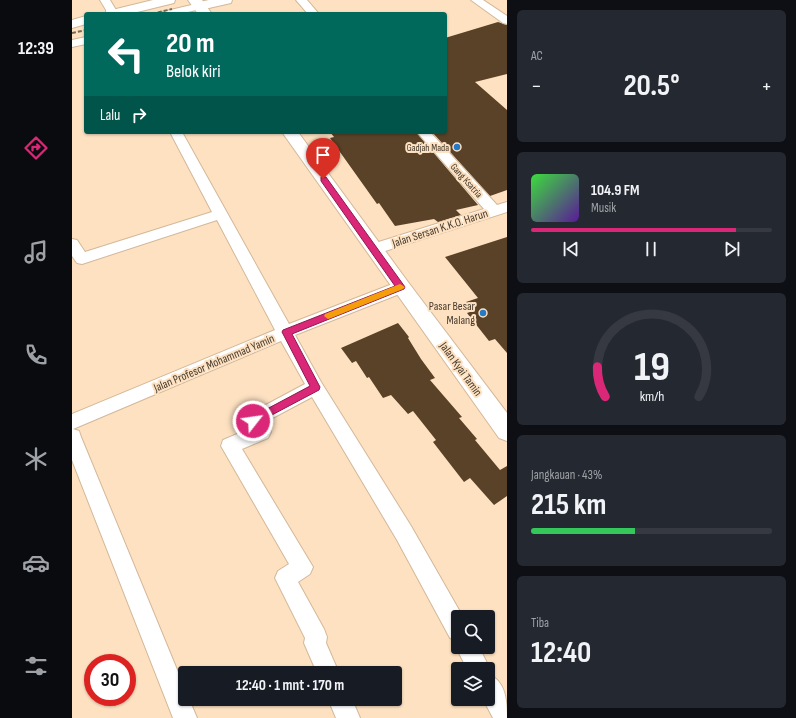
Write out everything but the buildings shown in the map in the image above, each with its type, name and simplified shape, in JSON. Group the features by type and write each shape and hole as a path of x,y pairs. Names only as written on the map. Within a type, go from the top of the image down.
{"main road":[{"name":"Jalan Kyai Tamin","path":"291,134 401,287 507,431"}],"street":[{"path":"105,0 112,12"},
{"path":"120,12 169,0"},
{"path":"176,12 226,0"},
{"path":"301,0 312,12"},
{"path":"476,0 507,21"},
{"path":"72,24 84,21"},
{"path":"72,44 84,41"},
{"path":"177,134 315,387 402,529 451,617"},
{"name":"Gang Ksatria","path":"425,134 501,209"},
{"name":"Jalan Sersan K.K.O. Harun","path":"374,249 501,209"},
{"path":"72,244 82,259 221,214"},
{"name":"Jalan Profesor Mohammad Yamin","path":"72,422 286,332 401,287"},
{"path":"315,387 253,420 262,432 230,446 303,567 285,578 316,637 315,643 325,666"},
{"path":"72,437 185,718"},
{"path":"495,698 506,718"},
{"path":"343,706 348,718"}],"railway":[{"path":"160,12 172,9"},
{"path":"72,33 84,30"}],"slow traffic":[{"path":"328,316 400,287"}],"place":[{"name":"Gadjah Mada","path":"457,147"},
{"name":"Pasar Besar Malang","path":"483,313"}],"route":[{"path":"253,421 254,419 315,387 286,332 401,287 323,179"}]}
